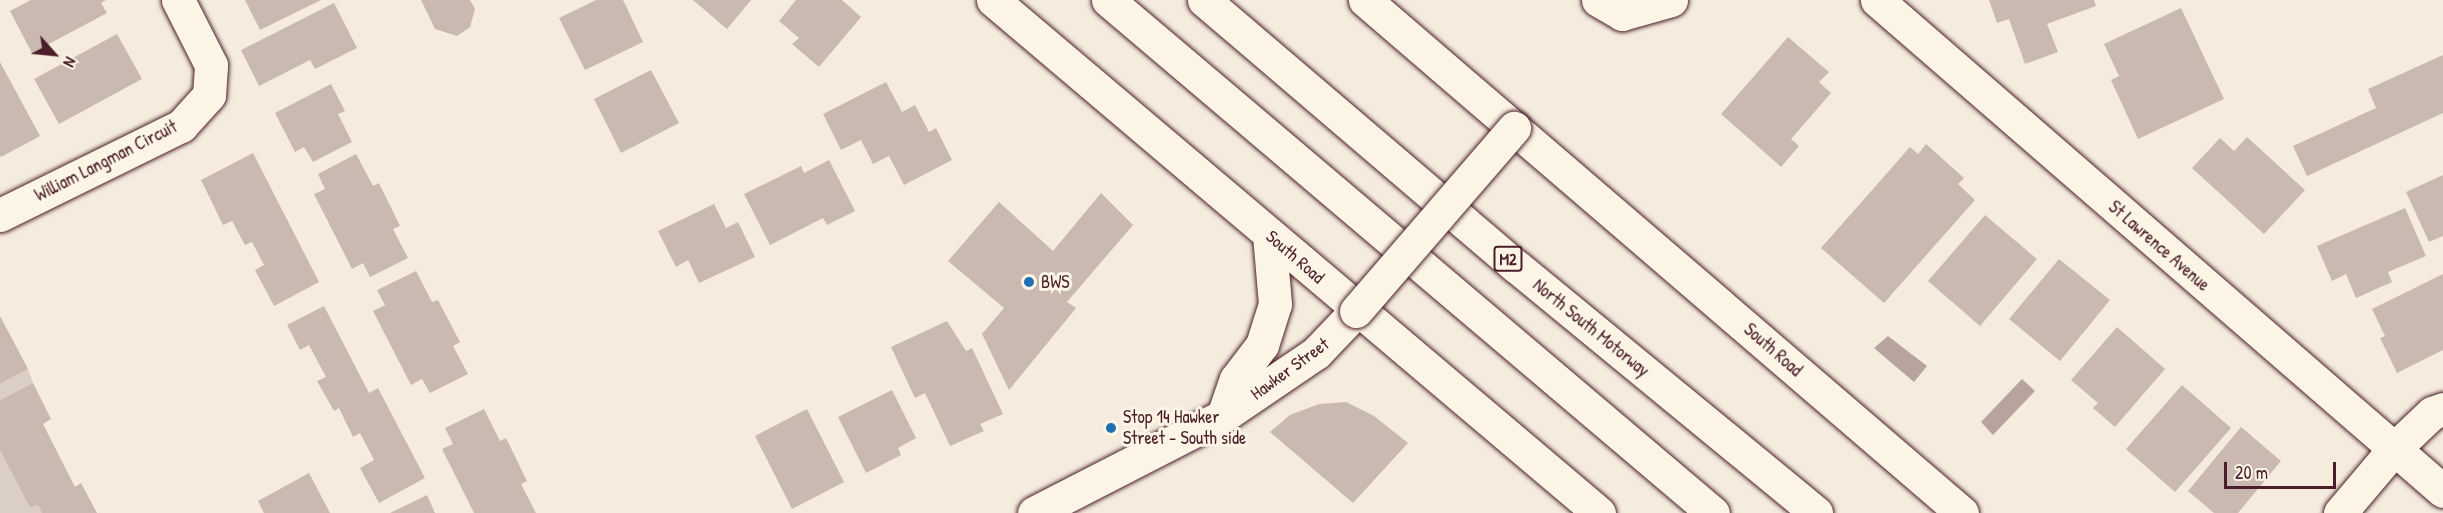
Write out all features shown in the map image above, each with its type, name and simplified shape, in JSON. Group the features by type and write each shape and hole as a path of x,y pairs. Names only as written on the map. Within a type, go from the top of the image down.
{"main road":[{"name":"William Langman Circuit","path":"0,215 181,126 208,95 211,65 178,0"},
{"name":"South Road","path":"993,0 1269,234 1356,311 1599,513"},
{"path":"1108,0 1713,513"},
{"name":"North South Motorway","path":"1204,0 1517,267 1816,513"},
{"name":"South Road","path":"1365,0 1962,513"},
{"path":"1605,5 1634,13 1671,0"},
{"name":"St Lawrence Avenue","path":"1877,0 2443,491"},
{"name":"Hawker Street","path":"1034,513 1223,416 1316,353 1356,311 1514,128"},
{"path":"1223,416 1236,379 1262,345 1275,304 1269,234"},
{"path":"2340,513 2393,450 2432,413 2443,409"}],"shaded area":[{"path":"1888,336 1927,366 1914,382 1874,348"},
{"path":"28,369 33,383 0,400 0,384"},
{"path":"2022,379 2035,391 1993,435 1981,422"},
{"path":"0,450 30,508 38,505 42,513 0,513"}],"building":[{"path":"31,0 106,0 101,3 107,13 32,53 10,11"},
{"path":"245,0 321,0 260,30"},
{"path":"421,0 470,0 475,9 470,27 457,36 435,29"},
{"path":"596,0 623,0 643,42 585,70 559,18"},
{"path":"693,0 751,0 727,29"},
{"path":"796,0 842,0 861,17 819,67 792,44 799,38 779,21"},
{"path":"1989,0 2094,0 2096,6 2047,24 2058,52 2025,64 2009,19 1997,23"},
{"path":"334,3 357,48 315,69 310,60 259,86 241,50"},
{"path":"2181,8 2224,99 2138,139 2111,80 2119,76 2104,44"},
{"path":"117,34 142,79 59,124 34,79"},
{"path":"1788,37 1829,72 1819,82 1831,93 1791,139 1799,146 1781,167 1721,114"},
{"path":"2443,55 2443,113 2307,176 2293,146 2376,108 2368,89"},
{"path":"0,62 40,136 1,157 0,155"},
{"path":"651,70 679,123 621,153 594,99"},
{"path":"886,82 902,112 915,105 929,132 936,128 952,160 904,185 889,156 873,164 861,140 841,150 823,114"},
{"path":"331,84 345,111 338,114 352,142 313,162 304,147 295,152 275,113"},
{"path":"2247,137 2305,190 2264,234 2192,168 2220,138 2234,151"},
{"path":"1926,144 1964,178 1958,184 1975,200 1884,303 1821,248 1910,147 1918,154"},
{"path":"253,153 319,282 274,306 255,270 264,265 252,242 245,245 232,221 223,225 201,180"},
{"path":"356,154 373,186 379,183 400,226 393,229 408,258 370,277 363,263 352,269 314,194 325,189 318,174"},
{"path":"829,160 855,211 827,225 823,218 770,245 744,194 801,166 804,173"},
{"path":"2443,175 2443,236 2429,242 2406,192"},
{"name":"BWS","path":"1101,193 1133,225 1067,302 1076,308 1009,390 982,334 1004,308 948,261 999,202 1053,251"},
{"path":"714,204 726,228 738,222 755,257 699,283 688,260 676,267 658,231"},
{"path":"2405,208 2426,256 2388,272 2392,282 2356,298 2346,274 2332,281 2317,246"},
{"path":"1985,215 2037,259 1980,326 1928,281"},
{"path":"2059,259 2110,300 2060,361 2009,319"},
{"path":"416,271 432,302 438,300 460,342 453,346 468,374 430,393 422,379 411,385 373,311 385,305 377,290"},
{"path":"2443,274 2443,350 2397,373 2380,338 2385,336 2372,309"},
{"path":"324,306 369,393 378,388 425,478 379,503 360,468 374,460 360,433 353,437 339,408 334,411 317,381 326,377 309,345 300,350 287,325"},
{"path":"0,316 28,369 0,384"},
{"path":"947,321 966,351 972,348 1003,414 980,424 984,431 950,446 925,393 915,398 891,347"},
{"path":"2117,327 2165,369 2115,427 2093,408 2098,403 2071,380"},
{"path":"33,383 51,419 43,424 75,487 81,483 97,513 42,513 38,505 30,508 0,450 0,400"},
{"path":"2182,385 2231,428 2175,492 2126,449"},
{"path":"892,390 916,438 898,448 901,455 866,473 838,417"},
{"path":"1346,402 1374,416 1408,443 1353,503 1270,432 1290,415 1319,404"},
{"path":"484,409 500,441 506,438 527,481 521,484 536,513 474,513 442,449 453,444 445,428"},
{"path":"807,409 844,482 792,509 755,436"},
{"path":"2241,427 2281,461 2238,513 2214,513 2188,491"},
{"path":"309,473 330,513 264,513 258,501"},
{"path":"427,495 435,513 390,513"}],"place":[{"name":"BWS","path":"1029,282"},
{"name":"Stop 14 Hawker Street - South side","path":"1111,428"}]}
